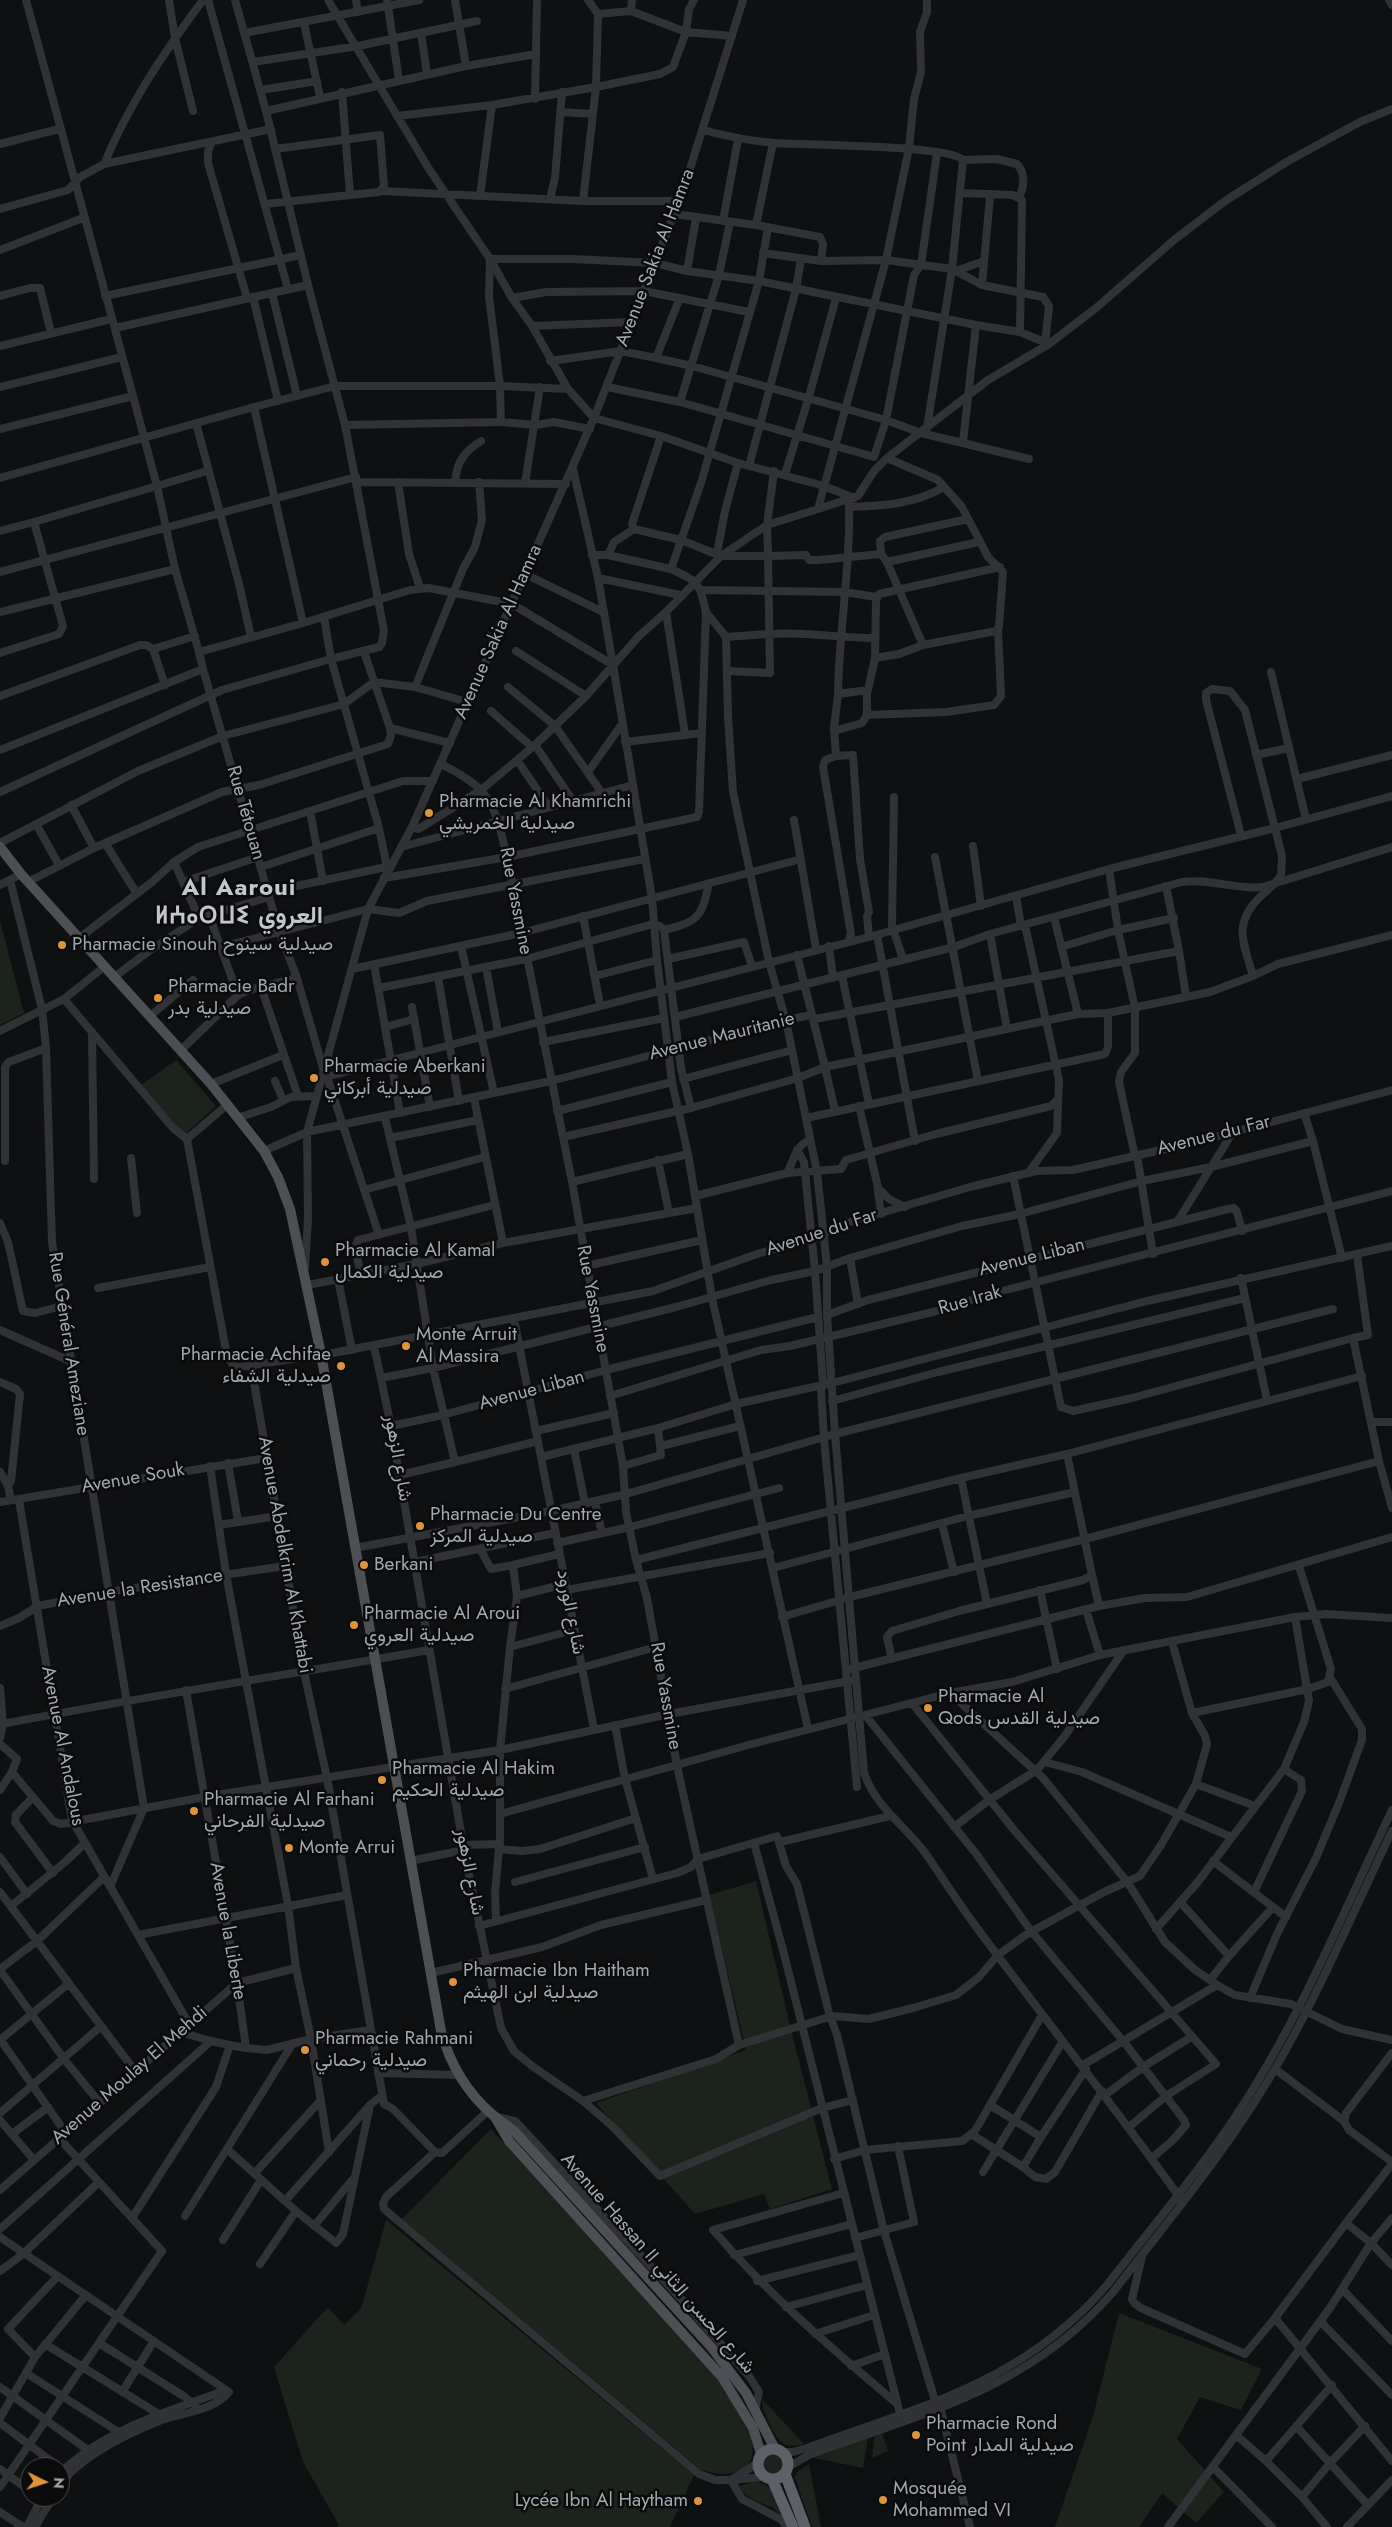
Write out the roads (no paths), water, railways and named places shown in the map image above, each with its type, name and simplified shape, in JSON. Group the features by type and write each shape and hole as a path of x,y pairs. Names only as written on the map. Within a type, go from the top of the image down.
{"highway":[{"path":"793,2527 768,2478 760,2473 759,2459 767,2450 779,2450 789,2462 786,2471 805,2527"},
{"path":"768,2478 786,2471"}],"main road":[{"name":"Avenue Hassan II شارع الحسن الثاني","path":"0,845 25,878 78,939 211,1084 264,1151 278,1177 290,1209 308,1285 445,2048 458,2075 492,2114 509,2140 722,2377 753,2428 759,2459"},
{"name":"Avenue Hassan II شارع الحسن الثاني","path":"492,2114 515,2132 712,2348 733,2374 779,2450"}],"street":[{"name":"Rue Tétouan","path":"26,0 59,129 157,486 176,569 210,696 239,789 279,931 296,978"},
{"path":"169,0 175,38 193,111"},
{"path":"104,164 132,104 175,38 203,0"},
{"path":"208,0 288,289"},
{"path":"0,792 210,696 244,683 379,647 384,637 379,601 345,424 308,285 261,90 235,0"},
{"path":"328,0 358,46 378,84 445,193 490,258 512,298 532,326 568,389 594,418 661,436 738,463 774,471 824,486 851,501"},
{"path":"356,0 358,12"},
{"path":"244,33 339,16 388,3 419,0"},
{"path":"455,0 466,66"},
{"path":"535,99 536,0"},
{"path":"583,201 596,87 598,14 588,0"},
{"path":"631,11 632,0"},
{"path":"397,116 535,99 562,92 660,74 673,67 686,32 689,9 694,0"},
{"name":"Avenue Sakia Al Hamra","path":"304,1271 308,1219 307,1132 368,909 389,866 412,827 590,429 674,214 703,130 742,0"},
{"path":"818,509 837,448 886,260 909,148 914,99 921,72 920,32 927,12 926,0"},
{"path":"1389,0 1392,5"},
{"path":"388,3 399,80"},
{"path":"598,14 631,11 686,32 732,36"},
{"path":"253,62 358,46 477,21"},
{"path":"304,23 320,97"},
{"path":"421,33 427,74"},
{"path":"266,111 378,84 536,54"},
{"path":"261,90 316,82"},
{"path":"342,92 350,195"},
{"path":"550,199 555,178 562,92"},
{"path":"480,196 492,105"},
{"path":"851,501 861,493 868,480 887,458 995,376 1047,344 1096,308 1180,235 1226,201 1295,157 1360,122 1392,109"},
{"path":"561,112 592,114"},
{"path":"0,144 59,129"},
{"path":"0,209 68,190 80,177 104,164 271,130"},
{"path":"703,130 738,139 774,143 909,148 956,155 962,160 964,164 954,270 924,431"},
{"path":"275,149 380,135 384,186 382,191"},
{"path":"680,402 692,366 708,304 719,275 738,139"},
{"path":"212,142 207,155 208,163 239,269 250,298 278,401"},
{"path":"756,225 774,143"},
{"path":"868,480 886,420 915,270 921,265 937,153"},
{"path":"962,160 1013,161 1021,168 1024,177 1023,188 1019,197"},
{"path":"264,204 382,191 583,201 678,201"},
{"path":"961,193 990,196 1013,195 1022,200 1020,332"},
{"path":"982,284 990,196"},
{"path":"674,214 820,236 824,244 821,261"},
{"path":"0,250 83,218"},
{"path":"687,271 696,218"},
{"path":"671,569 710,452 748,312 759,281 768,227"},
{"path":"763,253 821,261 886,260 954,270 982,284 1042,297 1048,302 1047,344"},
{"path":"105,296 280,261 301,255"},
{"path":"490,258 655,263 687,271 759,281 906,312 1020,332 1047,344"},
{"path":"490,258 489,296 500,386 501,422"},
{"path":"749,466 796,289 801,258"},
{"path":"954,270 984,260"},
{"path":"115,328 308,285"},
{"path":"0,296 30,288 40,288 51,333"},
{"path":"512,298 546,292 644,291 679,300 748,312"},
{"path":"272,293 296,396"},
{"path":"785,474 836,298"},
{"path":"656,358 679,300"},
{"path":"0,346 111,319"},
{"path":"532,326 632,322"},
{"path":"963,442 966,397 976,325"},
{"path":"550,360 621,351 656,358 692,366 768,389 1029,459"},
{"path":"0,386 122,357"},
{"path":"0,478 335,386 500,386 568,389"},
{"path":"525,483 536,425 540,387"},
{"path":"607,387 680,402 874,458"},
{"path":"0,429 133,396"},
{"path":"254,407 303,623"},
{"path":"345,424 501,422 536,425 554,422 590,429"},
{"path":"196,424 207,471 239,584 251,637"},
{"path":"634,529 632,524 661,436"},
{"path":"455,482 462,457 481,441"},
{"path":"867,715 946,712 996,703 1001,693 998,629 1004,578 1000,567 988,557 962,507 944,487 930,475 887,458"},
{"path":"719,555 725,511 738,463"},
{"path":"573,469 598,578 613,665 639,830 652,898 653,924 672,1082 696,1196 712,1298 727,1360 747,1460 770,1553 798,1692 808,1729"},
{"path":"0,531 207,471"},
{"path":"727,671 770,674 771,633 768,525 774,471"},
{"path":"0,572 356,480 566,484"},
{"path":"398,482 409,554 420,588"},
{"path":"415,687 454,592 475,547 482,520 479,482"},
{"path":"412,827 425,826 481,790 533,746 586,696 639,636 666,612 719,555 768,525 818,509 851,501 902,503 929,496 944,487"},
{"path":"836,756 834,731 845,592 850,557 851,501"},
{"path":"922,645 887,562 881,554 879,544 884,537 968,520"},
{"path":"0,653 59,634 63,626 34,522"},
{"path":"608,555 614,542 634,529 681,540 719,555 768,556 800,554 806,555 809,560 881,554"},
{"path":"887,562 979,542"},
{"path":"384,878 507,857 695,818 698,815 706,612 701,590 695,580 671,569 608,555 592,555"},
{"path":"838,694 866,692 870,688 875,658 876,598 879,594 1000,567"},
{"path":"0,612 176,569"},
{"path":"525,574 603,612"},
{"path":"598,578 680,596"},
{"path":"199,652 420,588 454,592 512,604 613,665"},
{"path":"701,590 845,592 876,598"},
{"path":"666,612 684,734"},
{"path":"706,612 726,637 728,716 734,792 769,962 776,993 786,1021 817,1172 827,1267 827,1315 824,1338 823,1384 821,1390 830,1510 841,1601 846,1681 859,1717 954,1827 992,1875 1031,1931 1124,2042 1184,2120 1186,2126 1176,2138 1152,2158"},
{"path":"113,978 148,950 199,918 269,894 389,866 331,659 324,617"},
{"path":"875,658 900,654 922,645 998,629"},
{"path":"726,637 771,633 841,638 874,638"},
{"path":"153,649 195,636"},
{"path":"0,696 140,645 146,645 153,649 165,685"},
{"path":"516,651 586,696"},
{"path":"0,885 10,880 25,878 59,864 222,792 239,789 388,744 391,735 390,728 364,652"},
{"path":"0,750 203,669"},
{"path":"1271,672 1306,819"},
{"path":"0,845 71,805 138,771 223,736 344,704 374,682 415,687 467,702"},
{"path":"508,687 555,726 602,793"},
{"path":"1241,835 1206,700 1207,691 1224,689 1234,694 1245,710 1283,863 1281,875 1251,908 1241,929 1242,940 1253,976"},
{"path":"834,731 862,723 867,715 866,692"},
{"path":"491,711 533,746 573,801"},
{"path":"588,772 622,724"},
{"path":"390,728 450,743"},
{"path":"625,742 702,733"},
{"path":"1256,755 1289,748"},
{"path":"848,942 851,934 823,767 825,760 836,756 853,755 860,859 869,912 867,916 883,966 897,1051 915,1141"},
{"path":"1297,778 1392,755"},
{"path":"517,760 549,807"},
{"name":"Rue Yassmine","path":"441,764 481,790 492,804 507,857 511,886 572,1182 579,1229 614,1413 623,1466 626,1512 636,1560 647,1598 677,1766 739,2045"},
{"path":"78,939 137,894 174,862 198,847 250,828 412,779 433,781"},
{"path":"401,847 632,785"},
{"path":"324,1075 390,1061 672,986 873,936 1109,869 1274,828 1392,796"},
{"path":"894,797 892,922 903,960"},
{"path":"71,805 94,848"},
{"path":"310,811 322,881"},
{"path":"794,820 816,949"},
{"path":"36,824 59,864"},
{"path":"261,867 379,828"},
{"path":"105,843 137,894"},
{"path":"973,846 981,906"},
{"path":"675,1017 883,966 954,947 990,934 1166,886 1195,881 1243,888 1273,884 1392,847"},
{"path":"183,882 258,857"},
{"path":"935,857 954,947 978,1081"},
{"path":"221,947 368,909 399,913 428,901 644,859"},
{"path":"352,969 521,933 801,859"},
{"path":"174,862 199,918"},
{"path":"1109,869 1118,930 1134,1008 1136,1053 1121,1072 1119,1082 1142,1180 1140,1184 1151,1228 1148,1233 1153,1254"},
{"name":"Rue Général Ameziane","path":"10,880 42,1009 46,1048 51,1230 90,1485 144,1808"},
{"path":"664,930 685,925 696,919 703,909 709,884"},
{"path":"1166,886 1174,918 1186,996"},
{"path":"1016,896 1047,1020 1059,1080 1057,1133 1029,1172"},
{"path":"209,915 238,995"},
{"path":"583,916 600,1005"},
{"path":"1054,917 1078,1014"},
{"path":"1061,947 1118,930 1174,918"},
{"path":"379,988 486,968 653,924 660,926 664,930 683,1079 691,1108"},
{"path":"990,934 1007,1029"},
{"path":"563,1137 691,1108 798,1078 825,1067 860,1058 1078,1014 1108,1013 1210,992 1253,976 1278,964 1392,935"},
{"path":"668,959 742,942 747,944 752,966"},
{"path":"461,946 494,1093"},
{"path":"829,946 851,1013 869,1104"},
{"name":"Avenue Mauritanie","path":"264,1151 307,1132 551,1081 811,1015 815,1019 851,1013 1068,972 1126,963 1179,951"},
{"path":"797,955 835,1111"},
{"path":"595,976 657,960"},
{"path":"374,964 400,1113"},
{"path":"0,1031 64,999 104,967"},
{"path":"486,968 498,1032"},
{"path":"438,977 459,1101"},
{"path":"181,1050 238,995 296,978 324,1075 379,1235"},
{"path":"150,1016 193,980"},
{"path":"261,987 298,1096"},
{"path":"64,999 173,1128 187,1139 227,1356 233,1365 239,1367 251,1365"},
{"path":"412,1007 430,1107"},
{"path":"806,1118 1104,1054 1108,1047 1108,1013"},
{"path":"543,1042 664,1018"},
{"path":"385,1027 414,1019"},
{"path":"92,1032 94,1179"},
{"path":"6,1161 2,1114 2,1079 6,1064 46,1048"},
{"path":"683,1079 792,1050"},
{"path":"211,1084 283,1055"},
{"path":"275,1081 282,1100"},
{"path":"558,1111 672,1082"},
{"name":"Avenue du Far","path":"251,1365 352,1350 427,1334 653,1292 760,1252 813,1240 843,1224 1012,1176 1029,1172 1072,1170 1233,1132 1392,1090"},
{"path":"237,1118 271,1107 282,1100 298,1096 316,1096"},
{"path":"474,1098 503,1243"},
{"path":"696,1196 787,1174 841,1169 846,1160 1051,1106 1058,1099"},
{"path":"187,1139 227,1105"},
{"path":"859,1106 878,1188 881,1214"},
{"path":"1304,1113 1313,1141 1342,1258"},
{"path":"385,1116 412,1227 433,1368 455,1462"},
{"path":"390,1138 478,1120"},
{"path":"1177,1222 1233,1132"},
{"path":"787,1174 797,1150 810,1140"},
{"path":"382,1378 433,1368 712,1298 771,1280 815,1271 850,1258 962,1226 1020,1214 1142,1180 1211,1167 1313,1141"},
{"path":"797,1150 804,1162 813,1240 818,1317 824,1338 832,1383 864,1773 875,1797 890,1816 922,1849 1042,2015 1104,2093 1183,2202"},
{"path":"572,1182 688,1154"},
{"path":"364,1190 485,1157"},
{"path":"130,1158 137,1213"},
{"path":"658,1160 669,1213"},
{"path":"1012,1176 1050,1345 1061,1408 1073,1411 1132,1398 1368,1335 1358,1255"},
{"path":"878,1188 889,1199 905,1206"},
{"name":"Rue Irak","path":"610,1396 761,1350 824,1338 932,1312 1035,1282 1153,1254 1392,1191"},
{"path":"361,1274 355,1243 358,1240 494,1205"},
{"path":"308,1285 416,1264 503,1243 697,1208"},
{"name":"Avenue Liban","path":"827,1315 858,1304 1228,1209 1234,1208 1237,1212 1242,1231"},
{"path":"0,1223 8,1242 23,1311 35,1313 62,1306"},
{"path":"586,1266 702,1240"},
{"path":"541,1457 618,1439 736,1404 832,1383 1045,1326 1241,1278 1358,1255 1392,1246"},
{"path":"850,1258 858,1304"},
{"path":"98,1288 210,1267"},
{"path":"1241,1278 1267,1400"},
{"path":"338,1279 352,1350"},
{"path":"832,1401 1050,1345 1245,1298"},
{"path":"355,1548 595,1502 835,1434 1333,1309"},
{"name":"Avenue Liban","path":"391,1426 443,1415 606,1370 818,1317"},
{"name":"شارع الورود","path":"514,1319 594,1729"},
{"path":"0,1330 72,1362"},
{"path":"1354,1338 1379,1461 1391,1503"},
{"name":"شارع الزهور","path":"374,1346 382,1378 400,1475 429,1650 485,1959 501,2028 507,2039 514,2050 532,2066 583,2101 612,2126 660,2176 822,2108"},
{"name":"Avenue Abdelkrim Al Khattabi","path":"251,1365 304,1672 327,1778 384,2104 393,2109 435,2152"},
{"path":"636,1560 764,1526 1067,1454 1362,1376"},
{"path":"0,1382 16,1389 20,1394 12,1475 8,1486"},
{"path":"536,1431 614,1413"},
{"path":"1372,1422 1392,1422"},
{"path":"661,1446 740,1426"},
{"path":"623,1466 659,1457 662,1452 658,1428"},
{"path":"400,1475 538,1441"},
{"path":"574,1449 585,1504"},
{"path":"1067,1454 1100,1606"},
{"name":"Avenue Souk","path":"0,1502 90,1485 266,1458"},
{"path":"782,1617 850,1597 1085,1539 1379,1461"},
{"path":"228,1463 238,1521"},
{"path":"210,1466 226,1574 264,1788 288,1905 296,1968 311,2039 329,2152"},
{"path":"0,1472 8,1486"},
{"path":"961,1478 987,1604"},
{"name":"Avenue Al Andalous","path":"8,1486 15,1500 38,1606 72,1820 84,1844 189,2024"},
{"path":"557,1543 630,1527 779,1488"},
{"path":"773,1568 968,1516 1076,1492"},
{"path":"595,1502 602,1533"},
{"path":"219,1525 276,1516"},
{"path":"942,1524 954,1572"},
{"path":"415,1562 555,1533"},
{"path":"846,1669 939,1648 1046,1618 1100,1606 1145,1598 1187,1597 1299,1566 1392,1537"},
{"path":"480,1549 491,1569 559,1554"},
{"path":"517,1596 770,1553"},
{"path":"496,1921 495,1892 499,1846 500,1750 505,1689 517,1596 513,1565"},
{"name":"Avenue la Resistance","path":"0,1626 19,1618 38,1606 108,1592 285,1566"},
{"path":"1250,1998 1340,1804 1362,1740 1362,1729 1330,1678 1327,1656 1299,1566"},
{"path":"892,1659 886,1642 887,1636 892,1631 987,1604 1083,1580 1092,1575"},
{"path":"1040,1590 1057,1668"},
{"path":"1086,1610 1100,1656"},
{"path":"500,1814 808,1729 950,1692 1012,1682 1124,1650 1295,1617 1314,1615 1392,1618"},
{"path":"1156,1929 1181,1903 1284,1769 1304,1722 1309,1701 1295,1617"},
{"path":"510,1647 574,1630"},
{"path":"583,2101 716,2059 739,2045 801,2024 832,2016 868,2019 943,2000 966,1988 998,1955 1031,1931 1128,1883 1145,1870 1196,1784 1207,1744 1205,1736 1192,1713 1172,1642"},
{"path":"505,1689 581,1669 656,1646"},
{"path":"2,1723 186,1690 376,1661 429,1650"},
{"path":"954,1827 989,1800 1037,1770 1045,1762 1124,1650"},
{"path":"1192,1713 1308,1689 1325,1684 1330,1678"},
{"path":"12,1772 56,1823 61,1824 72,1820 204,1797 500,1750 669,1714 798,1692 855,1680"},
{"path":"0,1688 2,1723 0,1738"},
{"name":"Avenue la Liberte","path":"186,1690 237,1983 246,2048"},
{"path":"950,1692 1037,1770 1128,1883 1156,1929 1178,1954 1210,1980 1236,1994 1250,1998 1280,2001 1342,2029 1392,2040"},
{"path":"912,1703 989,1800 1216,2064 1166,2096 1129,2128"},
{"path":"857,1787 859,1717"},
{"path":"615,1725 625,1779 653,1879"},
{"path":"0,1744 17,1759 12,1772 0,1790"},
{"path":"1045,1762 1082,1772 1177,1816 1230,1837"},
{"path":"1254,1892 1302,1791 1301,1780 1284,1769"},
{"path":"1196,1784 1255,1806"},
{"path":"33,1797 16,1815 15,1822 54,1872"},
{"path":"110,1887 144,1808"},
{"path":"779,2450 797,2451 900,2414 938,2404 1009,2368 1065,2328 1107,2284 1227,2129 1298,2008 1392,1810"},
{"path":"780,1842 890,1816"},
{"path":"410,1861 464,1847 499,1846 522,1851 540,1849 636,1818"},
{"path":"786,2471 809,2455 938,2404 1004,2381 1050,2351 1094,2313 1183,2202 1234,2134 1275,2069 1306,2012 1392,1831"},
{"path":"479,1926 686,1870 698,1859 776,1836 780,1842 786,1866 799,1892 829,2013 832,2016 884,2231 938,2404 970,2527"},
{"path":"754,1843 885,2354 895,2402 900,2414"},
{"path":"11,1906 54,1872 84,1844"},
{"path":"515,1882 644,1847"},
{"path":"0,1857 27,1894"},
{"path":"1213,1861 1286,1917"},
{"path":"99,2102 64,2059 0,1969 37,1941 104,1877"},
{"path":"1,1894 135,2071"},
{"path":"138,1935 288,1905 322,1901 347,1894"},
{"path":"431,1973 542,1947 602,1925 706,1900"},
{"path":"1181,1903 1229,1956"},
{"path":"1210,1980 1273,1907"},
{"name":"Avenue Moulay El Mehdi","path":"0,2190 33,2159 237,1983 296,1968"},
{"path":"65,2132 0,2040 68,1984"},
{"path":"1023,2167 1084,2067 1217,1985"},
{"path":"834,2159 865,2150 962,2141 971,2134 990,2105 1042,2015"},
{"path":"0,2113 33,2087 100,2027"},
{"path":"180,2032 230,2045 267,2050 311,2039 370,2030"},
{"path":"971,2134 1023,2167 1035,2177 1041,2179 1050,2177 1055,2172 1104,2093 1191,2037"},
{"path":"0,2229 211,2041"},
{"path":"983,2172 1063,2041"},
{"path":"185,2216 293,2043"},
{"path":"132,2218 216,2087 230,2045"},
{"path":"1344,2121 1346,2113 1392,2053"},
{"path":"1142,2254 1132,2298 1135,2304 1245,2354 1276,2318 1392,2163 1349,2130 1344,2121 1275,2069"},
{"path":"378,2073 458,2075"},
{"path":"285,2200 370,2105 382,2095"},
{"path":"822,2108 853,2100"},
{"path":"255,2173 320,2101"},
{"path":"228,2149 296,2211 336,2243 340,2240 370,2105"},
{"path":"990,2105 1041,2137"},
{"path":"12,2134 48,2107"},
{"path":"492,2114 442,2153 435,2152 386,2197 383,2203 384,2209 699,2474 715,2480 768,2478"},
{"path":"0,2120 33,2159"},
{"path":"0,2487 47,2422 82,2367 162,2251 58,2138"},
{"path":"855,2238 914,2222 898,2146"},
{"path":"314,2226 355,2177"},
{"path":"224,2240 261,2180"},
{"path":"0,2272 23,2254 99,2182"},
{"path":"843,2193 713,2230 757,2280 786,2308 895,2402"},
{"path":"260,2264 296,2211"},
{"path":"1168,2527 1320,2321 1371,2243 1392,2219"},
{"path":"1346,2223 1371,2243 1392,2265"},
{"path":"734,2255 852,2224"},
{"path":"0,2237 56,2277 118,2316 227,2391 122,2438 70,2465"},
{"path":"757,2280 860,2255"},
{"path":"35,2357 8,2329 56,2277"},
{"path":"786,2308 867,2285"},
{"path":"1342,2289 1392,2341"},
{"path":"0,2418 35,2357 86,2295"},
{"path":"816,2334 874,2315"},
{"path":"1276,2318 1392,2461"},
{"path":"1320,2321 1392,2395"},
{"path":"122,2392 154,2341"},
{"path":"99,2343 195,2406"},
{"path":"45,2344 157,2414"},
{"path":"852,2366 885,2354"},
{"path":"26,2373 62,2398 117,2431"},
{"path":"1266,2461 1332,2385"},
{"path":"0,2387 92,2453"},
{"path":"92,2453 117,2431 157,2414 195,2406"},
{"path":"0,2423 45,2457"},
{"path":"1296,2426 1367,2504"},
{"path":"1302,2498 1330,2463 1365,2426"},
{"path":"1236,2435 1266,2461 1327,2527"},
{"path":"731,2480 759,2459"},
{"path":"1212,2467 1272,2527"},
{"path":"0,2469 20,2483"},
{"path":"731,2480 742,2498 782,2520 786,2527"},
{"path":"1347,2527 1392,2480"},
{"path":"0,2512 25,2527 35,2507"},
{"path":"36,2527 47,2507"}],"place":[{"name":"Pharmacie Al Khamrichi صيدلية الخمريشي","path":"429,813"},
{"name":"Pharmacie Sinouh صيدلية سينوح","path":"62,945"},
{"name":"Pharmacie Badr صيدلية بدر","path":"158,998"},
{"name":"Pharmacie Aberkani صيدلية أبركاني","path":"314,1078"},
{"name":"Pharmacie Al Kamal صيدلية الكمال","path":"325,1262"},
{"name":"Monte Arruit Al Massira","path":"406,1346"},
{"name":"Pharmacie Achifae صيدلية الشفاء","path":"341,1366"},
{"name":"Pharmacie Du Centre صيدلية المركز","path":"420,1526"},
{"name":"Berkani","path":"364,1565"},
{"name":"Pharmacie Al Aroui صيدلية العروي","path":"354,1625"},
{"name":"Pharmacie Al Qods صيدلية القدس","path":"928,1708"},
{"name":"Pharmacie Al Hakim صيدلية الحكيم","path":"382,1780"},
{"name":"Pharmacie Al Farhani صيدلية الفرحاني","path":"194,1811"},
{"name":"Monte Arrui","path":"289,1848"},
{"name":"Pharmacie Ibn Haitham صيدلية ابن الهيثم","path":"453,1982"},
{"name":"Pharmacie Rahmani صيدلية رحماني","path":"305,2050"},
{"name":"Pharmacie Rond Point صيدلية المدار","path":"916,2435"},
{"name":"Mosquée Mohammed VI","path":"883,2500"},
{"name":"Lycée Ibn Al Haytham","path":"698,2501"}],"district":[{"name":"Al Aaroui ⵍⵄⴰⵔⵡⵉ العروي","path":"239,903"}]}
